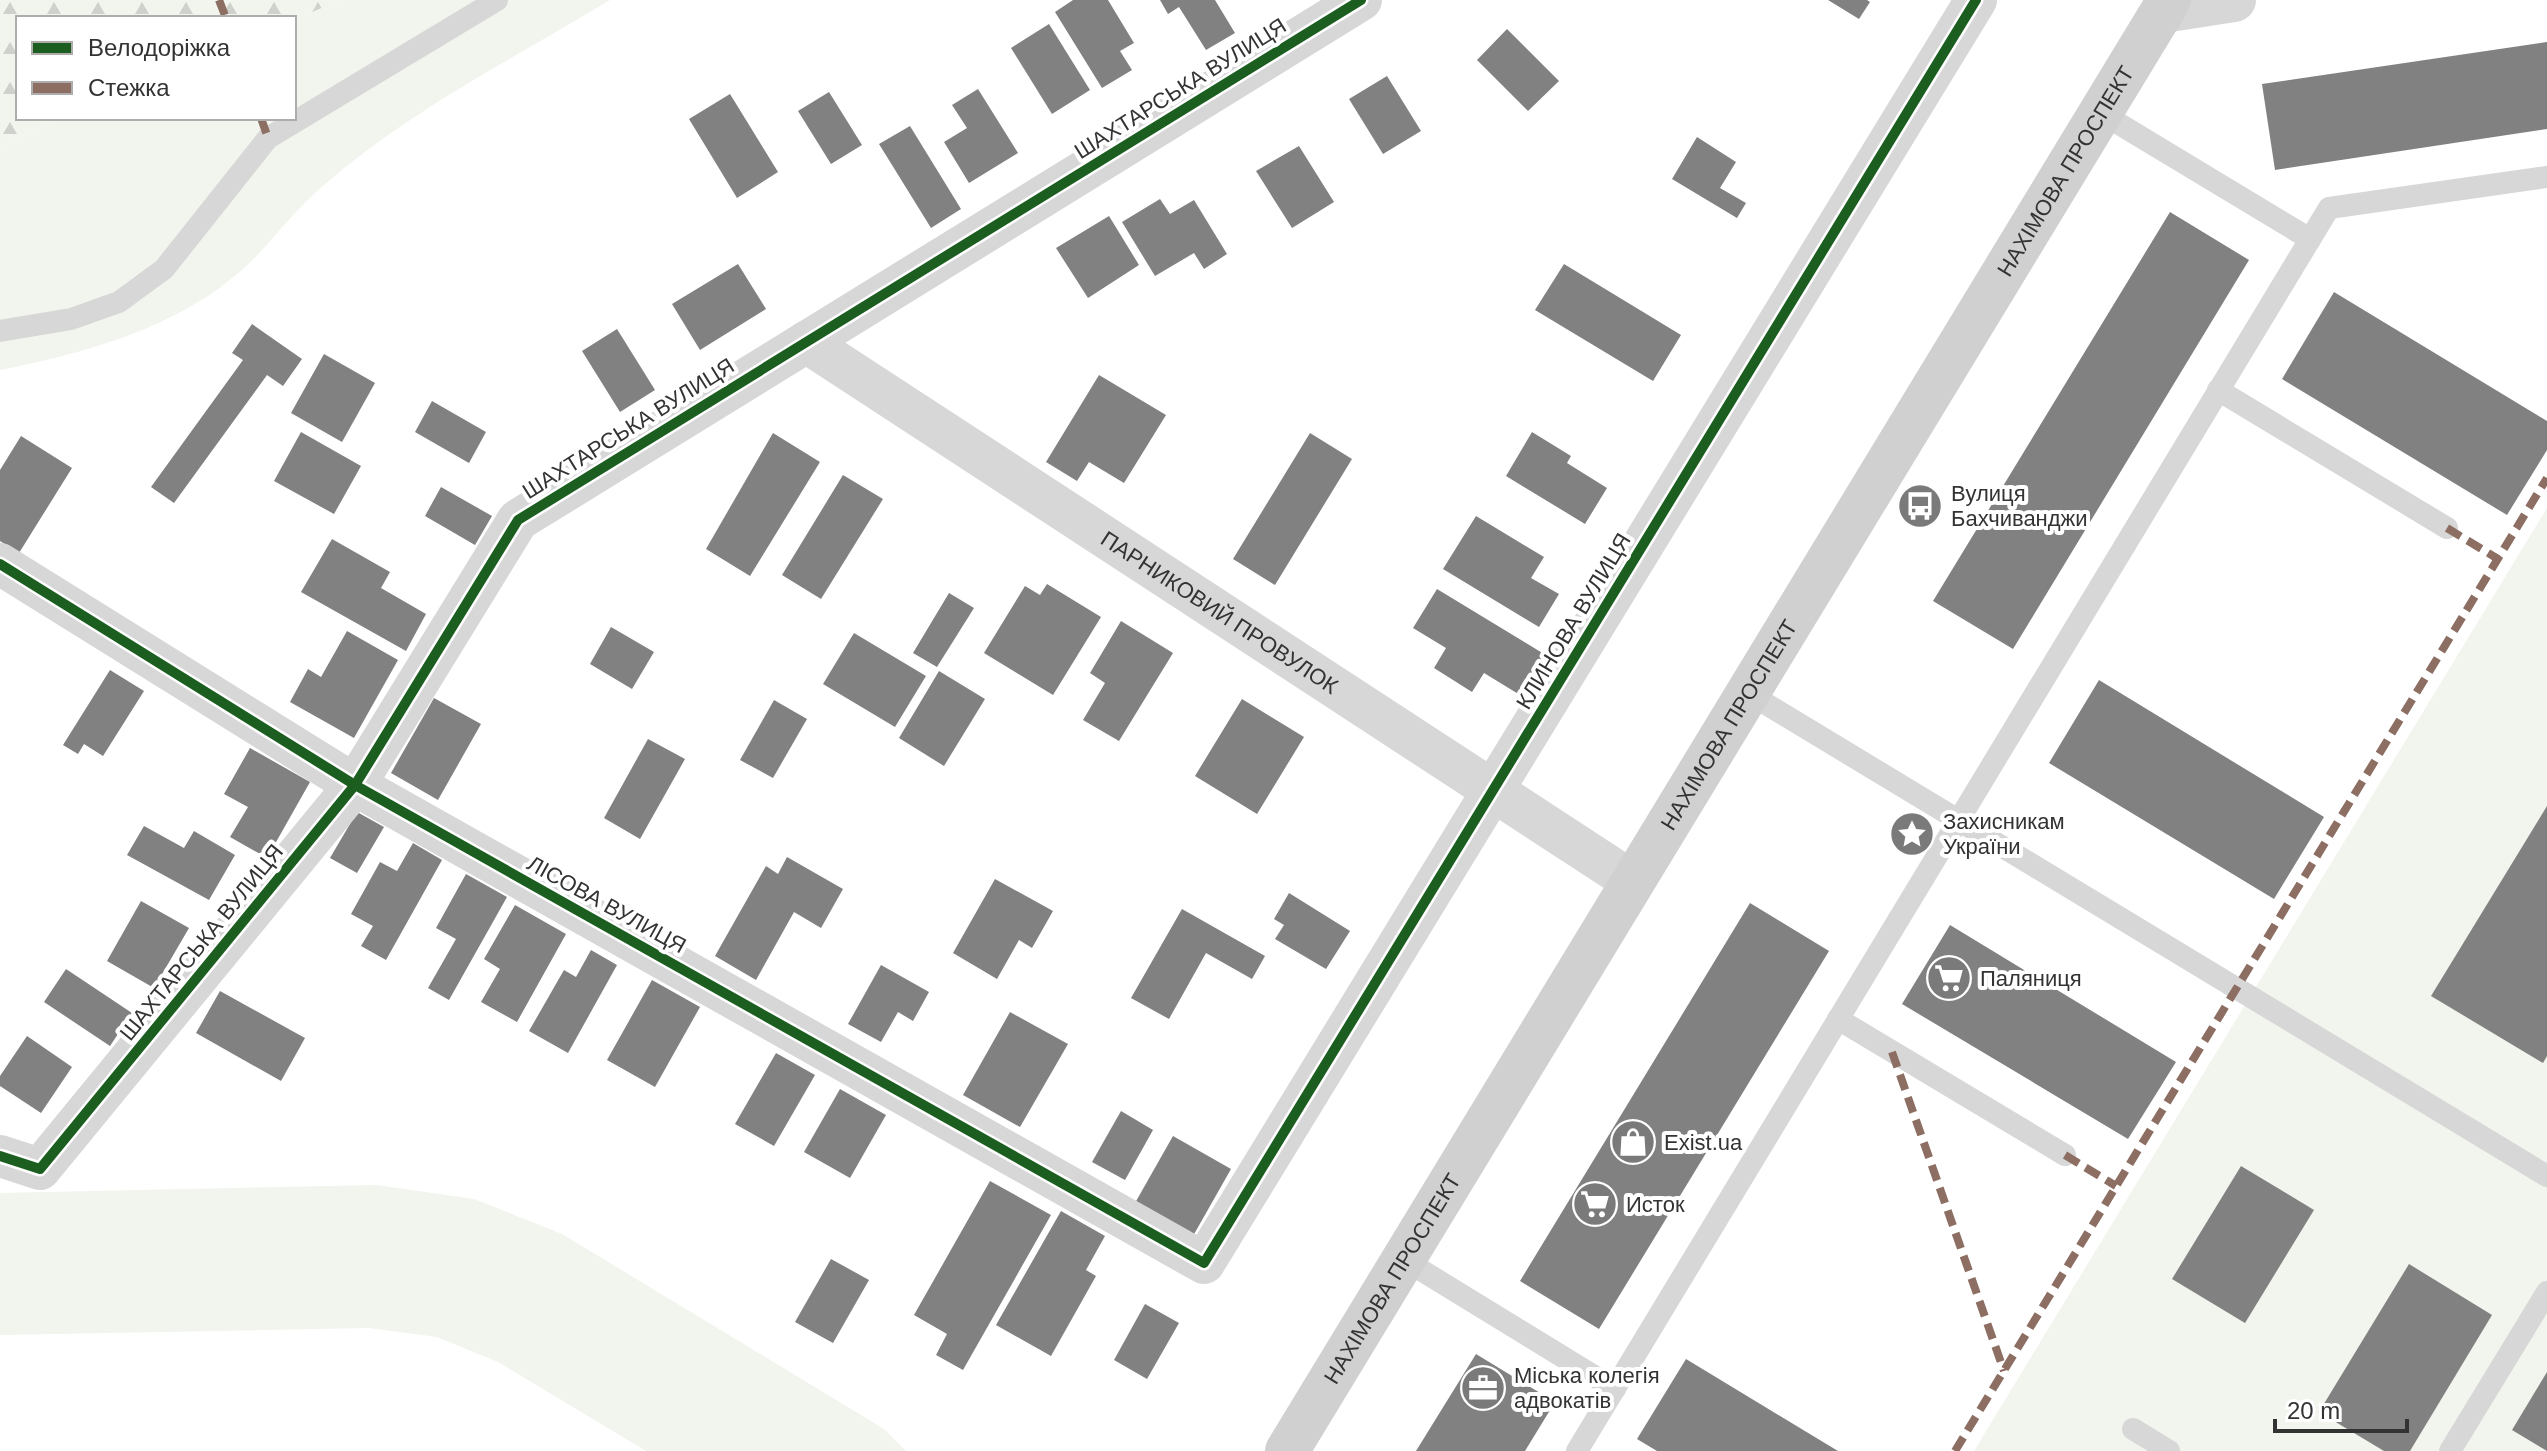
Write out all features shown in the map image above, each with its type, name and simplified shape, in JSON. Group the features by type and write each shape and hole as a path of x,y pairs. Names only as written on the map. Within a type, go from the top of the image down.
{"main road":[{"name":"НАХІМОВА ПРОСПЕКТ","path":"1287,1451 2166,5"}],"street":[{"name":"ШАХТАРСЬКА ВУЛИЦЯ","path":"0,1156 40,1169 355,785 518,520 1361,0"},
{"name":"КЛИНОВА ВУЛИЦЯ","path":"1204,1263 1976,0"},
{"path":"2166,5 2234,0"},
{"name":"ПАРНИКОВИЙ ПРОВУЛОК","path":"806,342 1633,882"},
{"name":"ЛІСОВА ВУЛИЦЯ","path":"0,564 355,785 1204,1263"}],"lane":[{"path":"0,331 71,319 119,302 164,269 268,138 497,0"},
{"path":"2101,113 2310,239"},
{"path":"1579,1450 2329,208 2547,177"},
{"path":"2218,390 2447,528"},
{"path":"1748,693 2547,1176"},
{"path":"1838,1019 2065,1155"},
{"path":"1403,1259 1615,1389"},
{"path":"2450,1451 2547,1292"},
{"path":"2133,1429 2169,1451"}],"green space":[{"path":"0,0 340,0 296,19 296,16 16,16 16,120 54,120 0,147"},
{"path":"340,0 610,0 463,86 391,133 313,194 244,268 190,307 97,346 0,370 0,147 54,120 296,120 296,19"},
{"path":"2547,508 2547,1451 1974,1451"},
{"path":"377,1185 474,1199 562,1234 884,1429 906,1451 646,1451 498,1362 437,1337 369,1328 0,1335 0,1193"}],"building":[{"path":"1073,0 1108,0 1134,43 1120,51 1132,70 1102,88 1055,12"},
{"path":"1160,0 1215,0 1235,33 1206,50 1179,7 1168,14"},
{"path":"1828,0 1867,0 1870,2 1859,19"},
{"path":"1049,24 1090,90 1052,114 1011,48"},
{"path":"1507,29 1559,81 1528,111 1477,60"},
{"path":"2547,42 2547,129 2275,170 2262,84"},
{"path":"1387,76 1421,131 1383,154 1349,99"},
{"path":"978,89 1018,153 969,183 944,142 967,128 952,105"},
{"path":"829,92 862,145 831,164 798,111"},
{"path":"730,94 778,172 737,198 689,119"},
{"path":"910,126 961,209 931,228 879,144"},
{"path":"1697,137 1736,162 1720,188 1746,203 1737,218 1672,179"},
{"path":"1299,146 1334,202 1292,228 1256,171"},
{"path":"1160,199 1170,214 1194,200 1227,254 1204,269 1194,253 1155,276 1122,222"},
{"path":"2170,212 2249,260 2013,649 1933,601"},
{"path":"1109,216 1139,265 1088,298 1056,248"},
{"path":"738,264 766,309 700,350 672,304"},
{"path":"1564,264 1681,335 1653,381 1535,310"},
{"path":"2334,292 2547,421 2547,450 2507,515 2282,379"},
{"path":"252,324 302,359 283,386 267,375 174,503 151,487 243,360 232,353"},
{"path":"617,329 655,390 620,412 582,351"},
{"path":"324,354 375,383 342,442 291,413"},
{"path":"1099,375 1166,415 1124,483 1089,462 1077,481 1046,462"},
{"path":"432,401 486,432 469,463 415,432"},
{"path":"301,432 361,466 334,514 274,481"},
{"path":"1532,432 1571,456 1567,463 1607,488 1585,524 1506,476"},
{"path":"773,433 820,462 750,576 706,549"},
{"path":"1310,433 1352,459 1275,585 1233,559"},
{"path":"21,436 72,468 19,553 0,541 0,470"},
{"path":"843,475 883,499 821,599 782,575"},
{"path":"441,487 492,516 475,545 425,516"},
{"path":"1476,516 1544,557 1531,578 1559,594 1539,627 1443,569"},
{"path":"332,539 390,572 381,588 426,614 406,651 301,592"},
{"path":"1047,584 1101,617 1053,695 984,653 1025,586 1040,595"},
{"path":"1437,589 1544,654 1520,695 1484,673 1472,692 1434,668 1446,648 1413,628"},
{"path":"949,593 974,608 937,667 913,653"},
{"path":"1121,621 1173,653 1119,741 1083,720 1105,683 1090,673"},
{"path":"611,627 654,652 632,689 590,664"},
{"path":"347,631 398,660 354,738 290,702 308,669 321,677"},
{"path":"854,633 926,676 895,727 823,684"},
{"path":"110,670 144,691 103,756 84,744 78,754 63,745"},
{"path":"939,671 985,699 944,766 899,738"},
{"path":"2099,680 2324,817 2274,899 2049,763"},
{"path":"434,698 481,724 438,800 391,773"},
{"path":"1242,699 1304,737 1257,814 1195,776"},
{"path":"774,700 807,719 773,778 740,760"},
{"path":"648,739 685,759 640,839 604,818"},
{"path":"250,748 310,782 267,858 230,837 248,807 224,794"},
{"path":"2547,806 2547,1056 2543,1063 2431,996"},
{"path":"357,812 384,827 357,873 330,858"},
{"path":"144,826 184,848 194,831 235,855 209,900 127,855"},
{"path":"413,843 442,860 386,960 361,946 373,926 351,914 380,862 397,871"},
{"path":"787,857 843,889 821,928 794,912 756,980 715,956 766,866 778,874"},
{"path":"466,874 507,897 449,1000 428,988 456,939 436,928"},
{"path":"995,879 1053,911 1032,948 1019,940 997,979 953,953"},
{"path":"1289,893 1350,931 1326,969 1275,939 1284,925 1274,919"},
{"path":"141,901 189,928 154,988 107,961"},
{"path":"1750,903 1829,951 1599,1329 1520,1281"},
{"path":"515,905 566,934 517,1022 481,1002 500,969 484,959"},
{"path":"1182,909 1265,956 1252,979 1206,953 1169,1019 1131,998"},
{"path":"1950,925 2176,1062 2128,1139 1902,1004"},
{"path":"591,950 617,965 568,1053 529,1031 564,970 576,977"},
{"path":"881,965 929,992 913,1021 898,1012 881,1042 848,1024"},
{"path":"66,969 132,1013 110,1046 44,1002"},
{"path":"652,980 700,1007 655,1087 607,1060"},
{"path":"220,991 305,1038 281,1081 196,1033"},
{"path":"1010,1012 1068,1044 1020,1127 963,1095"},
{"path":"27,1036 72,1067 41,1113 0,1086 0,1076"},
{"path":"776,1053 815,1075 774,1146 735,1124"},
{"path":"840,1089 886,1115 850,1178 804,1152"},
{"path":"1121,1111 1153,1130 1125,1180 1092,1162"},
{"path":"1173,1136 1231,1169 1193,1236 1135,1203"},
{"path":"2241,1166 2314,1210 2245,1323 2172,1279"},
{"path":"990,1181 1051,1215 963,1370 936,1355 947,1334 914,1315"},
{"path":"1061,1211 1105,1236 1086,1270 1096,1276 1051,1356 996,1325"},
{"path":"831,1259 869,1280 833,1343 795,1322"},
{"path":"2409,1264 2492,1315 2410,1451 2384,1451 2319,1412"},
{"path":"1145,1304 1179,1323 1147,1379 1114,1360"},
{"path":"1476,1354 1555,1402 1525,1451 1416,1451"},
{"path":"1686,1359 1838,1451 1657,1451 1637,1439"},
{"path":"2547,1372 2547,1451 2512,1430"}],"marked path":[{"path":"219,0 225,16"},
{"path":"262,120 268,138"},
{"path":"1955,1451 2547,478"},
{"path":"2447,528 2498,559"},
{"path":"1892,1052 2004,1371"},
{"path":"2065,1155 2116,1186"}],"cycle path":[{"path":"0,1156 40,1169 355,785 518,520 1361,0"},
{"path":"0,564 355,785 1204,1263 1976,0"}],"place":[{"name":"Вулиця Бахчиванджи","path":"1920,506"},
{"name":"Захисникам України","path":"1912,834"},
{"name":"Паляниця","path":"1949,978"},
{"name":"Exist.ua","path":"1633,1142"},
{"name":"Исток","path":"1595,1204"},
{"name":"Міська колегія адвокатів","path":"1483,1388"}]}
